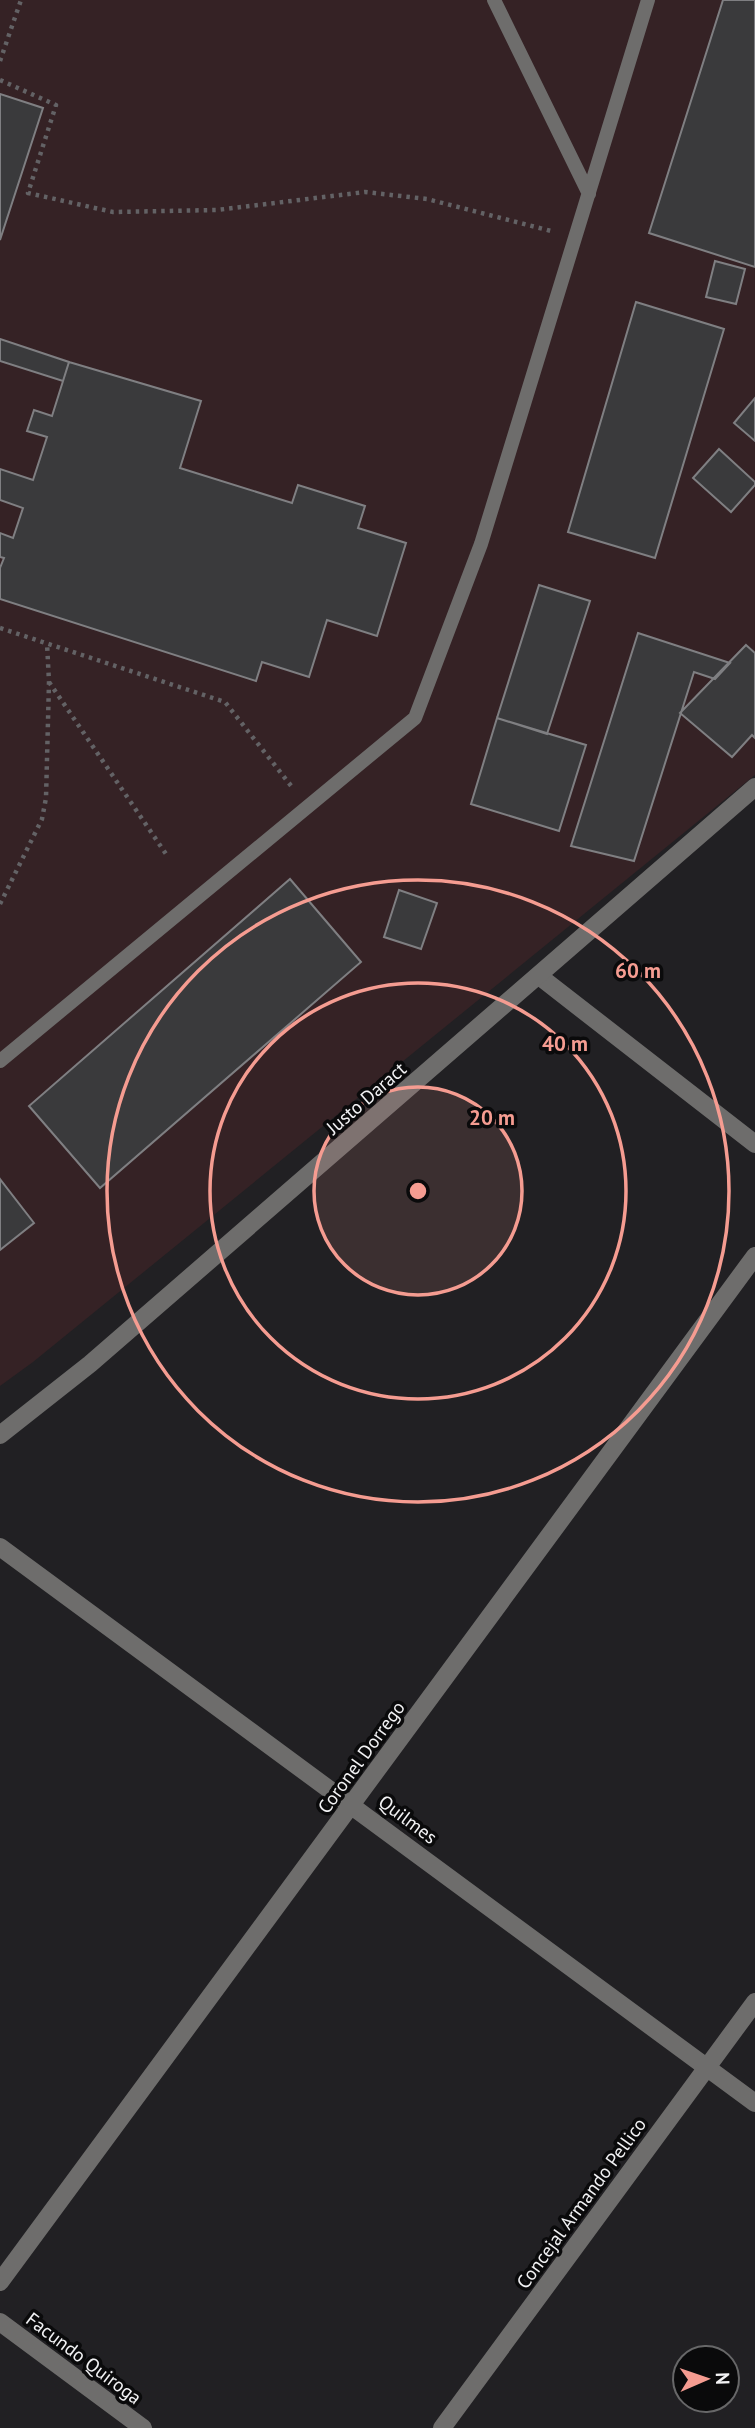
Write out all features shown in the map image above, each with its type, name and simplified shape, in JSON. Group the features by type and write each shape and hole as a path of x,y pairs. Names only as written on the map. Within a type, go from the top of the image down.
{"street":[{"name":"Justo Daract","path":"0,1435 100,1355 755,787"},
{"path":"539,976 755,1144"},
{"name":"Coronel Dorrego","path":"0,2282 755,1256"},
{"name":"Quilmes","path":"0,1546 755,2103"},
{"name":"Concejal Armando Pellico","path":"442,2428 755,2002"},
{"name":"Facundo Quiroga","path":"0,2322 143,2428"}],"lane":[{"path":"494,0 589,194"},
{"path":"0,1061 415,718 481,544 648,0"}],"path":[{"path":"0,61 21,0"},
{"path":"0,80 56,106 28,193 113,212 217,210 365,192 427,199 575,238"},
{"path":"0,628 225,702 308,807"},
{"path":"0,904 42,819 47,789 47,643"},
{"path":"49,682 166,854"}],"shaded area":[{"path":"0,0 755,0 755,775 33,1362 0,1386"}],"building":[{"path":"723,0 755,0 755,267 649,233"},
{"path":"0,94 43,108 0,240"},
{"path":"715,261 745,269 736,304 706,297"},
{"path":"636,302 724,329 655,558 568,532"},
{"path":"0,339 69,362 63,381 0,361"},
{"path":"69,362 201,401 180,468 292,503 298,485 365,506 358,528 406,543 377,636 327,620 309,677 262,662 256,681 0,599 0,568 4,558 0,557 0,533 13,538 23,508 0,500 0,469 33,480 47,437 27,431 34,410 52,416"},
{"path":"755,398 755,441 734,423"},
{"path":"719,449 755,482 731,512 693,478"},
{"path":"539,585 590,601 547,734 497,718"},
{"path":"638,633 730,663 715,679 694,672 634,861 571,846"},
{"path":"746,645 755,653 755,738 752,735 732,757 680,713"},
{"path":"497,718 586,745 559,831 471,804"},
{"path":"290,879 361,962 100,1188 29,1106"},
{"path":"399,890 437,903 421,949 384,937"},
{"path":"0,1179 34,1223 0,1250"}]}
